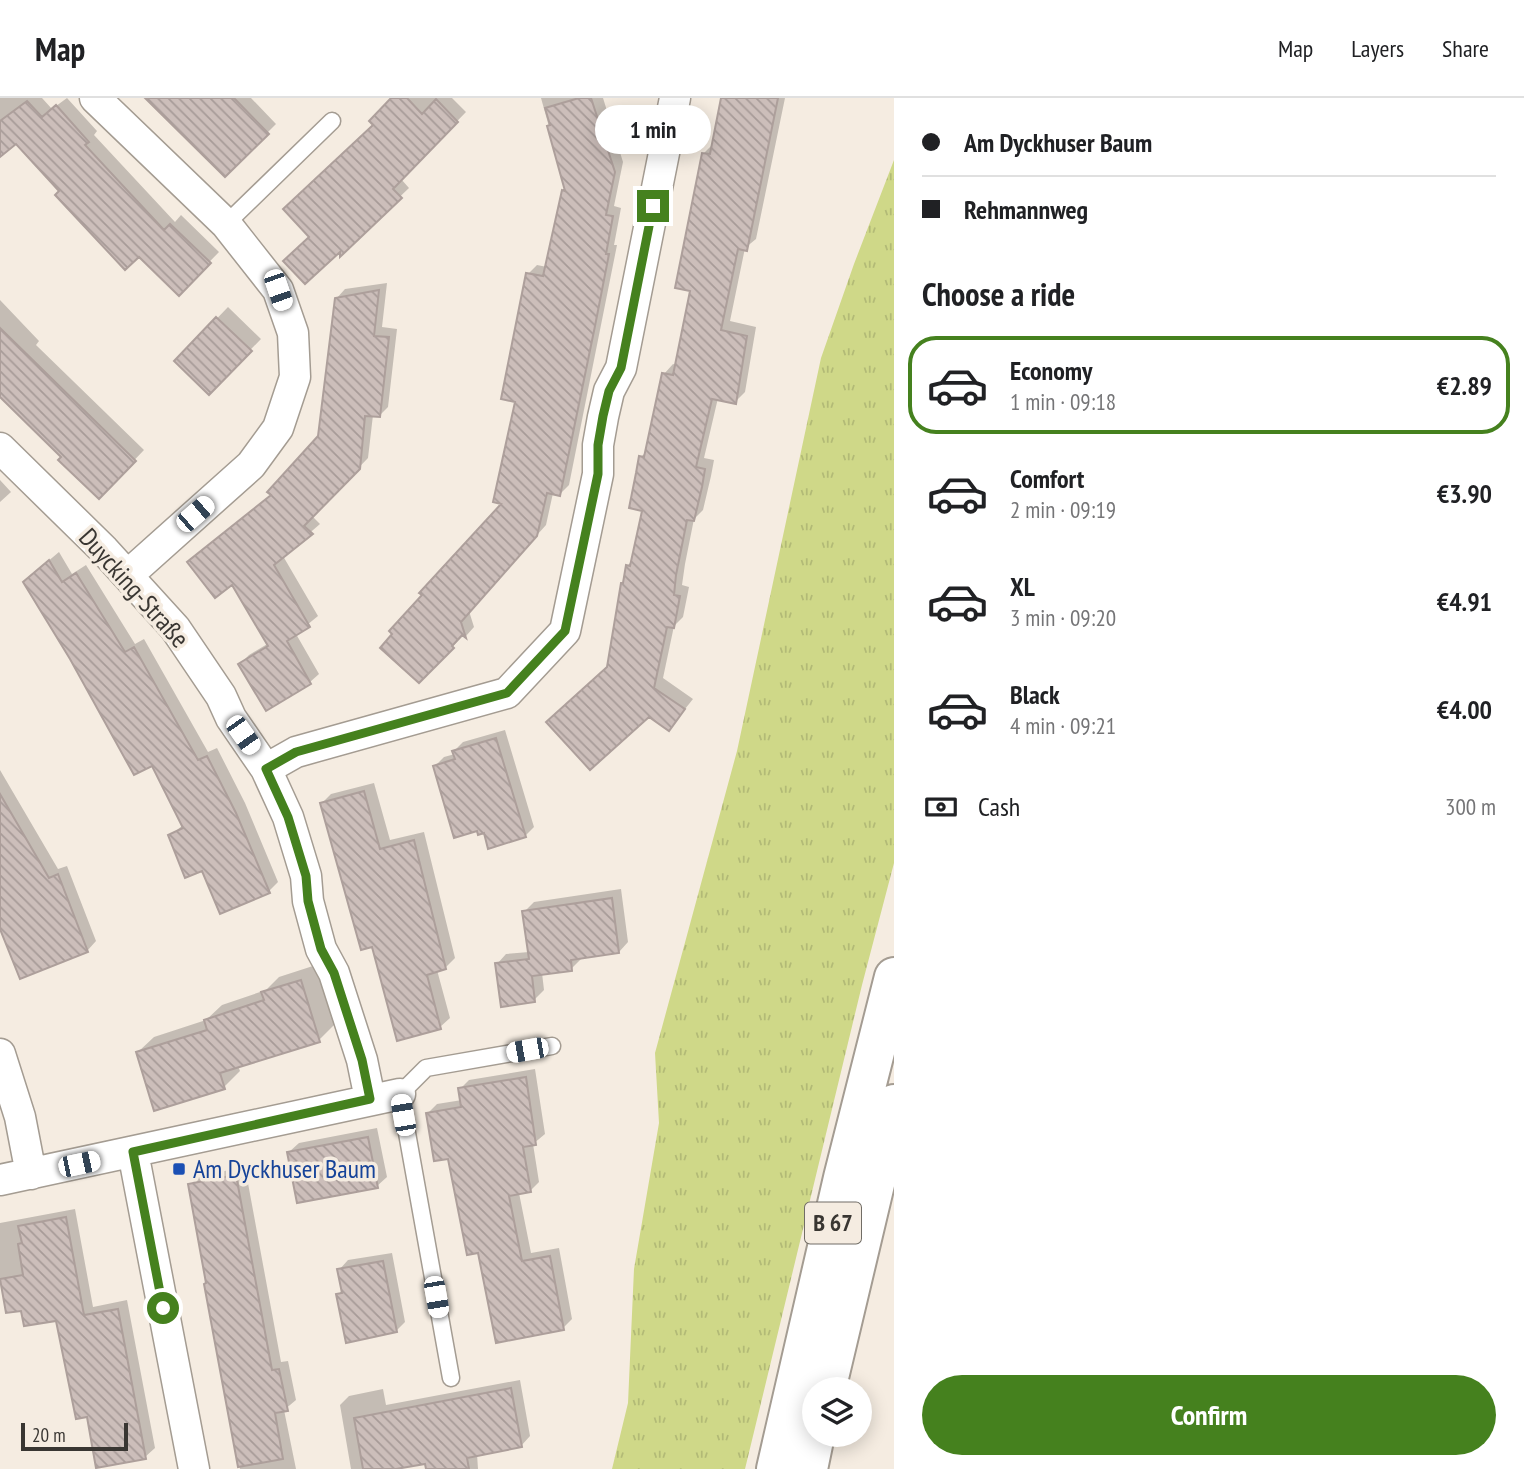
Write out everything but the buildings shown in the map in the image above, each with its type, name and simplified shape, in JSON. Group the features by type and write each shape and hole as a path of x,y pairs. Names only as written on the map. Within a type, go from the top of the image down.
{"highway":[{"name":"B 67","path":"776,1469 843,1178 894,977"},
{"name":"B 67","path":"829,1377 894,1104"},
{"path":"807,1469 812,1447"}],"street":[{"path":"94,98 226,224 278,290 293,333 295,377 278,428 251,465 128,575"},
{"path":"266,769 296,752 507,693 565,631 598,474 598,445 603,416 609,391 621,368 675,98"},
{"name":"Duycking-Straße","path":"0,447 128,575 175,628 266,769 288,817 306,876 308,901 321,949 334,973 362,1060 370,1099"},
{"path":"0,1054 20,1117 32,1174"},
{"path":"0,1180 400,1094"},
{"path":"133,1152 194,1469"}],"lane":[{"path":"226,224 332,121"},
{"path":"450,1378 400,1094 426,1068 552,1046"}],"green space":[{"path":"894,160 894,863 745,1469 612,1469 628,1403 634,1269 659,1123 655,1053 737,751 821,358"}],"place":[{"name":"Am Dyckhuser Baum","path":"179,1169"}],"route":[{"path":"163,1308 133,1152 370,1099 362,1060 334,973 321,949 308,901 306,876 288,817 266,769 296,752 507,693 565,631 598,474 598,445 603,416 609,391 621,368 653,206"}]}
